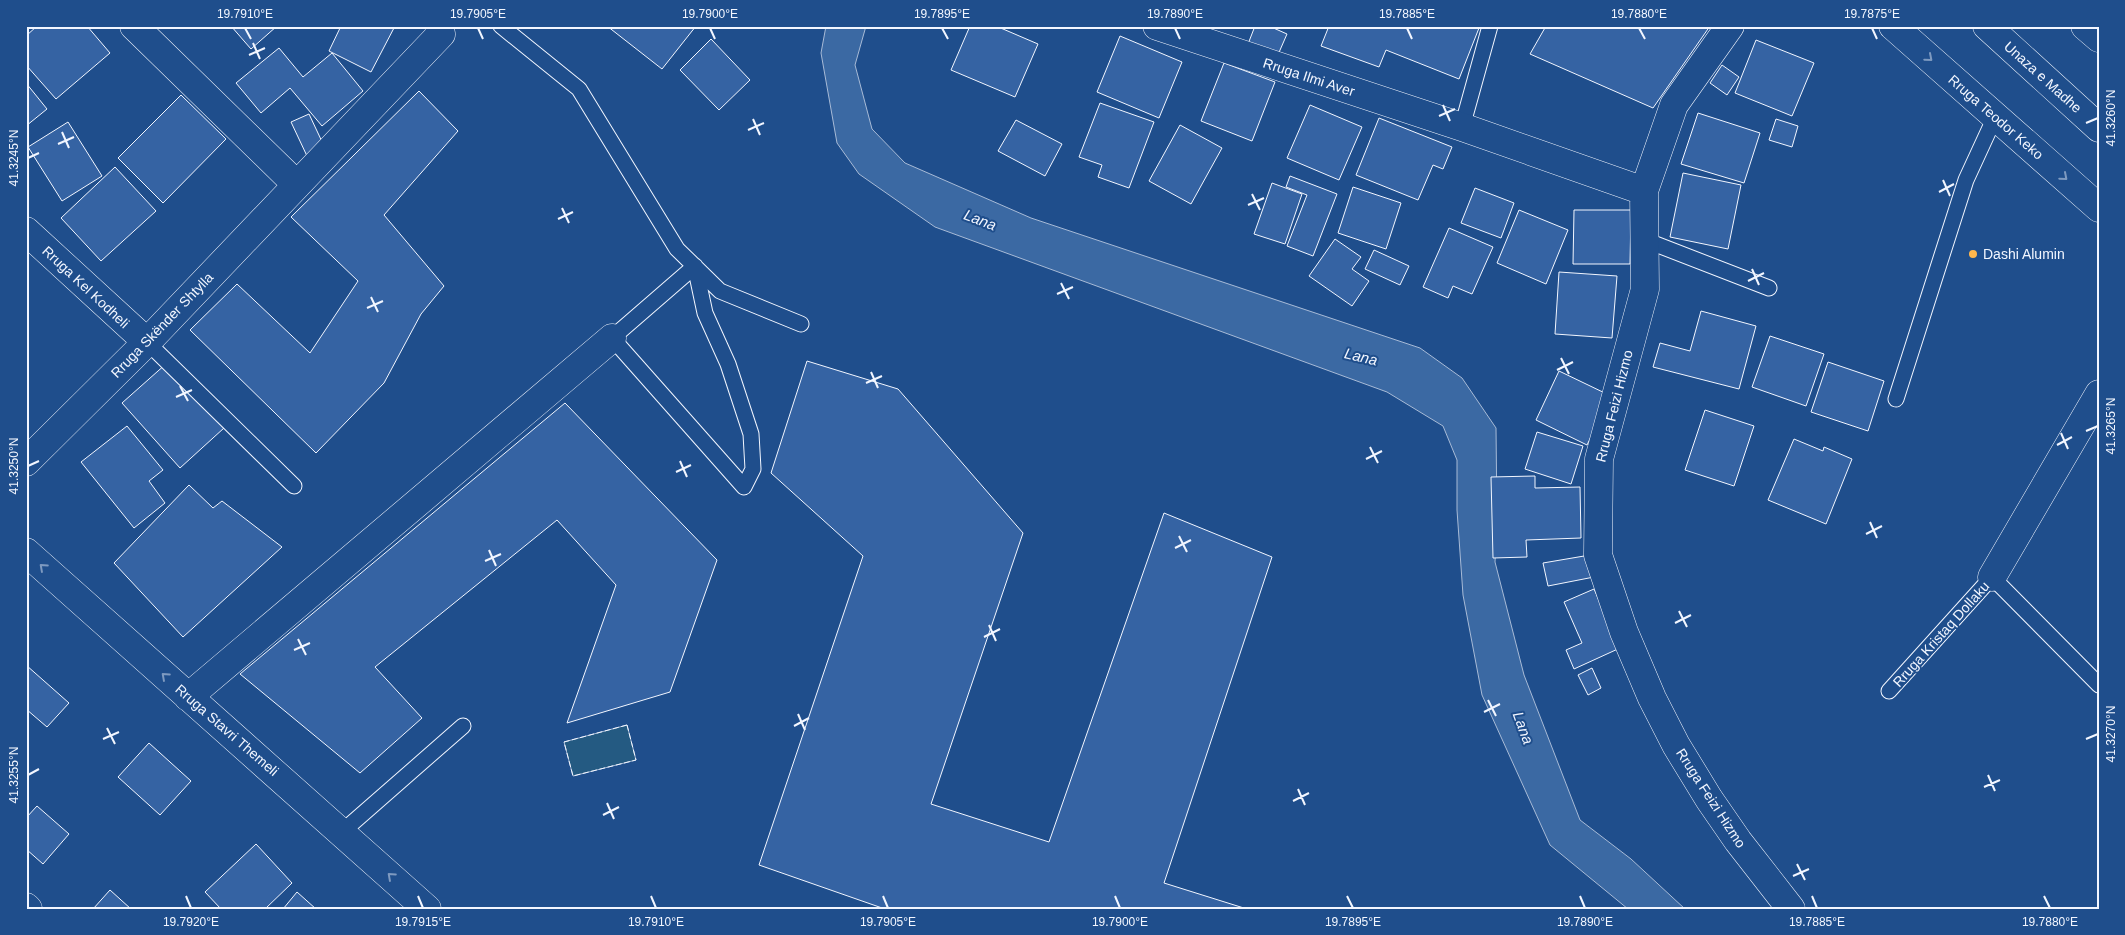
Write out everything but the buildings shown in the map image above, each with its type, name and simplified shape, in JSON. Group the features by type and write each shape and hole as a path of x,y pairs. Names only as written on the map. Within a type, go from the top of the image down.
{"main road":[{"path":"134,26 297,185"},
{"name":"Rruga Ilmi Aver","path":"1157,26 1462,127 1644,192"},
{"name":"Rruga Feizi Hizmo","path":"1730,26 1674,105 1644,192 1645,288 1599,459 1598,555 1624,632 1652,698 1676,745 1709,799 1738,841 1791,909"},
{"name":"Rruga Teodor Keko","path":"1892,26 2099,208"},
{"name":"Unaza e Madhe","path":"1987,26 2099,128"},
{"path":"2085,26 2099,38"},
{"name":"Rruga Skënder Shtylla","path":"26,462 147,342 297,185 440,30"},
{"name":"Rruga Kel Kodheli","path":"26,231 147,342"},
{"path":"188,697 612,338"},
{"name":"Rruga Kristaq Dollaku","path":"1992,577 2099,394"},
{"name":"Rruga Stavri Themeli","path":"26,552 427,909"}],"lane":[{"path":"502,26 579,89 676,250 720,291 801,324"},
{"path":"1462,127 1490,26"},
{"path":"1896,399 1966,180 1995,117"},
{"path":"1645,240 1769,288"},
{"path":"695,266 705,313 728,364 751,434 753,468 744,487 612,338 695,266"},
{"path":"147,342 294,486"},
{"name":"Rruga Kristaq Dollaku","path":"1889,691 1992,577 2099,684"},
{"path":"342,832 463,726"}],"shaded area":[{"path":"627,725 636,760 573,776 564,742"}],"water":[{"name":"Lana","path":"826,26 866,26 855,65 872,129 905,163 1031,218 1420,348 1462,378 1496,428 1497,521 1495,562 1524,675 1580,820 1631,859 1685,909 1628,909 1550,845 1482,695 1463,595 1457,510 1457,460 1443,426 1387,392 935,227 859,174 837,143 821,53"}],"fence":[{"path":"627,725 636,760 573,776 564,742 627,725"}],"place":[{"name":"Dashi Alumin","path":"1973,254"}]}
